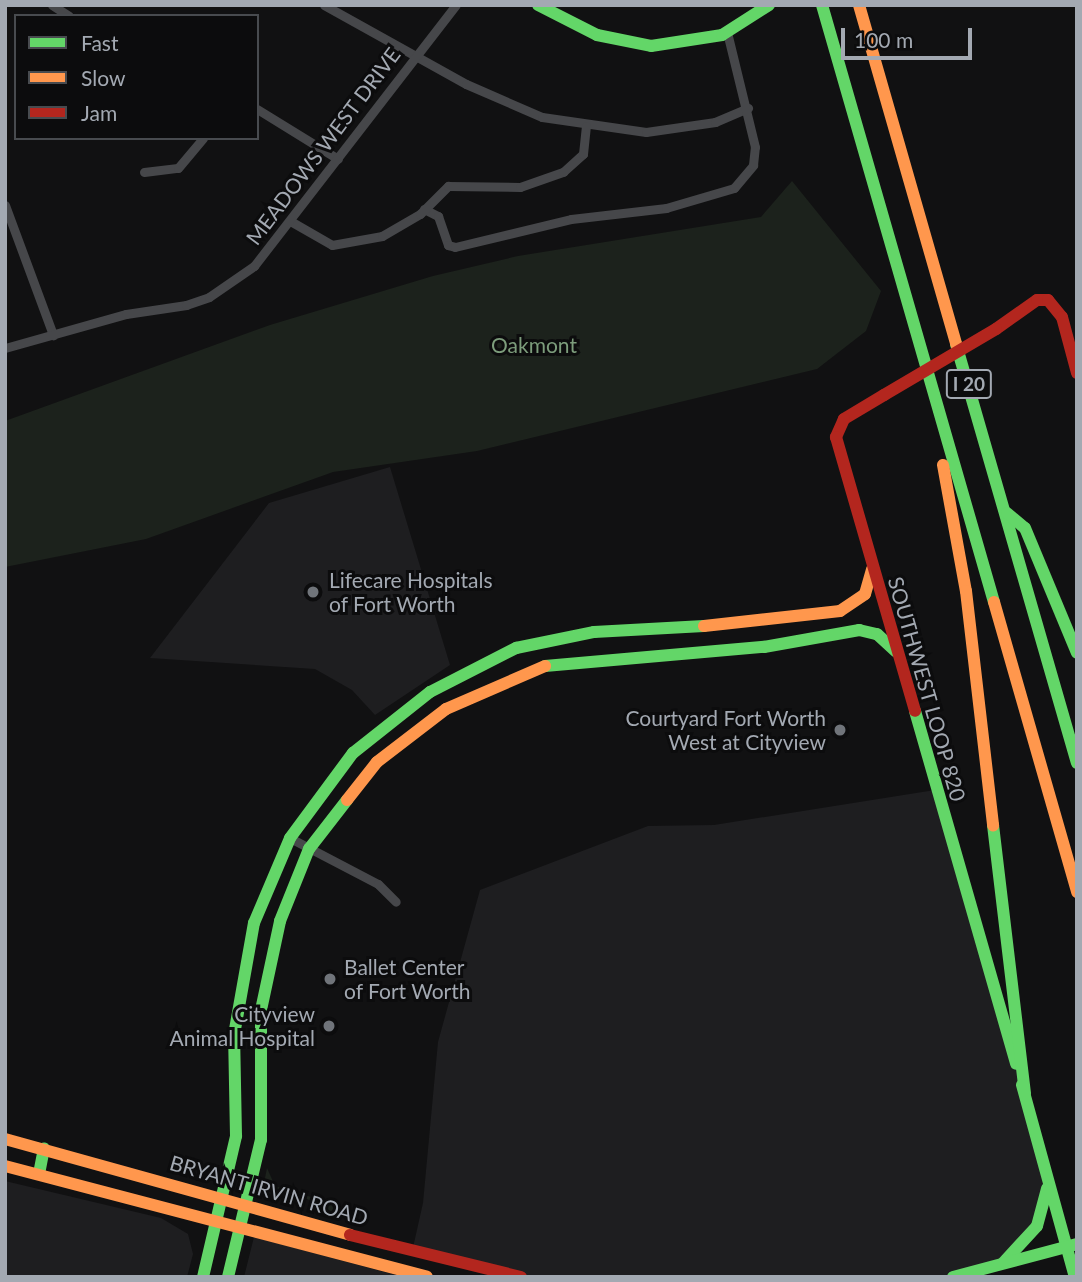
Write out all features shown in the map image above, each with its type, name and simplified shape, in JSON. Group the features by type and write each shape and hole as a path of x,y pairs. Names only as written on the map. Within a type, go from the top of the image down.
{"main road":[{"path":"538,5 559,20 625,44 679,46 727,32 769,5"},
{"name":"I 20","path":"822,5 933,401 1077,892"},
{"name":"I 20","path":"859,5 1077,763"},
{"name":"SOUTHWEST LOOP 820","path":"1073,1276 1072,1245 1046,1167 896,652 836,430 884,394 996,329 1037,300 1048,300 1062,317 1077,373"},
{"path":"933,401 932,425 966,591 1025,1093"},
{"path":"1007,513 1025,528 1077,653"},
{"path":"203,1277 236,1136 237,1008 254,923 290,838 352,753 409,707 458,675 516,648 567,635 839,611 865,594 872,569"},
{"path":"623,653 626,630"},
{"path":"228,1277 246,1204 263,1115 261,1010 280,921 309,849 363,776 421,724 490,686 537,668 623,653 764,647 859,630 877,634 896,652"},
{"path":"409,707 421,724"},
{"path":"237,1008 261,1010"},
{"name":"BRYANT IRVIN ROAD","path":"5,1139 522,1277"},
{"path":"40,1174 44,1148"},
{"name":"BRYANT IRVIN ROAD","path":"5,1166 427,1277"},
{"path":"1001,1264 1031,1235 1042,1215 1046,1167"},
{"path":"953,1277 1072,1245"}],"street":[{"path":"324,5 508,104 586,126 646,132 715,122 748,108"},
{"name":"MEADOWS WEST DRIVE","path":"5,348 209,297 254,266 292,222 416,54 456,5"},
{"path":"424,209 438,216 448,245 455,247 551,223 666,208 734,188 753,165 748,108 727,32"},
{"path":"259,110 338,159"},
{"path":"292,222 321,241 343,246 382,236 424,209 448,186 520,187 563,172 583,153 586,126"},
{"path":"144,172 178,169 201,140"},
{"path":"5,205 53,335"},
{"path":"290,838 378,884 396,902"}],"shaded area":[{"name":"Lifecare Hospitals of Fort Worth","path":"390,467 450,665 375,715 352,690 315,669 150,658 269,503"},
{"path":"935,790 1046,1167 1045,1206 1001,1264 953,1277 521,1277 412,1252 423,1203 438,1042 480,890 648,826 714,825"},
{"path":"5,1181 161,1218 188,1234 193,1254 187,1277 5,1277"},
{"path":"254,1237 403,1277 244,1277"}],"green space":[{"name":"Oakmont","path":"792,181 881,291 866,331 817,369 477,451 333,472 146,539 5,567 5,421 270,325 433,276 518,256 761,217"},
{"path":"267,1168 275,1186 331,1203 335,1213 305,1198 262,1193"}],"traffic: fast":[{"path":"538,5 597,35 651,46 722,35 769,5"},
{"path":"822,5 994,602"},
{"path":"956,344 1077,763"},
{"path":"1007,513 1025,528 1077,653"},
{"path":"203,1277 236,1136 234,1035 254,923 290,838 353,753 430,692 516,648 594,632 704,626"},
{"path":"545,666 764,647 859,630 877,634 896,652"},
{"path":"915,711 1016,1064"},
{"path":"228,1277 261,1140 261,1010 280,921 309,849 347,800"},
{"path":"993,825 1025,1093"},
{"path":"1022,1085 1075,1277"},
{"path":"39,1174 44,1148"},
{"path":"1003,1263 1037,1226 1047,1188"},
{"path":"953,1277 1077,1244"}],"traffic: slow":[{"path":"859,5 956,344"},
{"path":"943,465 966,591 993,825"},
{"path":"704,626 840,611 865,594 872,569"},
{"path":"994,602 1077,892"},
{"path":"347,800 377,762 446,709 545,666"},
{"path":"5,1139 350,1235"},
{"path":"5,1166 427,1277"}],"traffic: jam":[{"path":"996,329 1037,300 1048,300 1062,317 1077,373"},
{"path":"884,395 996,329"},
{"path":"884,395 844,419 836,437 915,711"},
{"path":"350,1235 521,1277"}],"place":[{"name":"Lifecare Hospitals of Fort Worth","path":"313,592"},
{"name":"Courtyard Fort Worth West at Cityview","path":"840,730"},
{"name":"Ballet Center of Fort Worth","path":"330,979"},
{"name":"Cityview Animal Hospital","path":"329,1026"}]}
